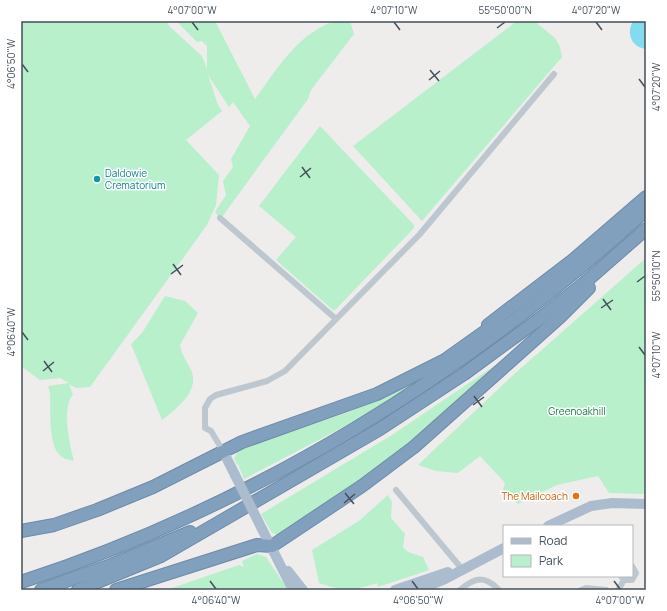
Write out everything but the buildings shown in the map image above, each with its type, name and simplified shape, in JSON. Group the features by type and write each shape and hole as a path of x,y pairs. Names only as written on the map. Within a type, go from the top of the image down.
{"highway":[{"path":"414,376 484,328 573,260 646,197"},
{"path":"21,581 92,558 183,520 257,484 349,432 423,386 500,332 539,301 646,210"},
{"path":"21,531 54,525 97,510 153,487 242,442 371,396 414,376 445,360 629,225"},
{"path":"78,590 161,556 321,464 434,395 492,354 582,285 646,229"},
{"path":"116,590 257,545 272,546 362,486 429,434 560,317 646,233"},
{"path":"41,590 112,565 190,532 250,503 321,464"}],"main road":[{"path":"223,451 294,590"},
{"path":"550,525 591,506 612,503 646,504"},
{"path":"419,590 443,580 503,548"},
{"path":"282,566 303,590"},
{"path":"395,590 440,574 462,569"}],"street":[{"path":"223,451 211,431 205,428 204,412 210,399 224,392 267,381 285,371 420,234 554,74"},
{"path":"220,218 336,319"},
{"path":"396,490 462,569"},
{"path":"618,590 622,578 629,580 634,578 635,570 633,567"},
{"path":"460,590 473,581 480,579 487,580 499,590"},
{"path":"581,590 593,588 606,590"}],"green space":[{"path":"21,21 166,21 170,27 202,56 207,69 207,46 202,41 197,42 176,21 215,21 255,99 288,54 319,28 334,21 350,21 354,34 311,90 308,99 222,217 218,216 215,212 226,195 223,181 233,167 231,159 250,126 233,102 229,107 208,75 218,105 222,111 186,140 219,175 216,205 207,225 90,387 76,388 69,384 73,395 69,401 67,417 70,446 74,461 62,457 57,452 54,445 51,427 50,393 48,386 69,383 60,378 40,380 21,366"},
{"path":"517,21 534,21 555,38 560,47 562,57 422,221 353,146"},
{"path":"320,126 414,225 414,228 334,311 276,260 296,237 259,206"},
{"name":"Greenoakhill","path":"646,258 646,494 609,493 598,476 557,485 518,504 503,490 505,483 480,456 458,473 436,471 418,465 511,377"},
{"path":"165,296 185,301 198,313 180,345 193,376 193,384 186,398 181,404 162,420 131,344 142,333"},
{"path":"500,362 438,423 379,470 278,535 272,533 261,514 392,435"},
{"path":"408,385 410,386 349,424 244,479 234,458 239,449 349,412"},
{"path":"388,495 392,502 391,518 405,534 403,547 408,552 423,557 429,570 378,587 377,583 361,588 342,589 319,583 312,550 359,521"},
{"path":"257,554 266,557 288,590 166,590 239,565 244,567 242,561"}],"water":[{"path":"633,21 646,21 646,49 641,48 631,39 630,30"}],"place":[{"name":"Daldowie Crematorium","path":"97,179"},
{"name":"The Mailcoach","path":"576,496"}]}
